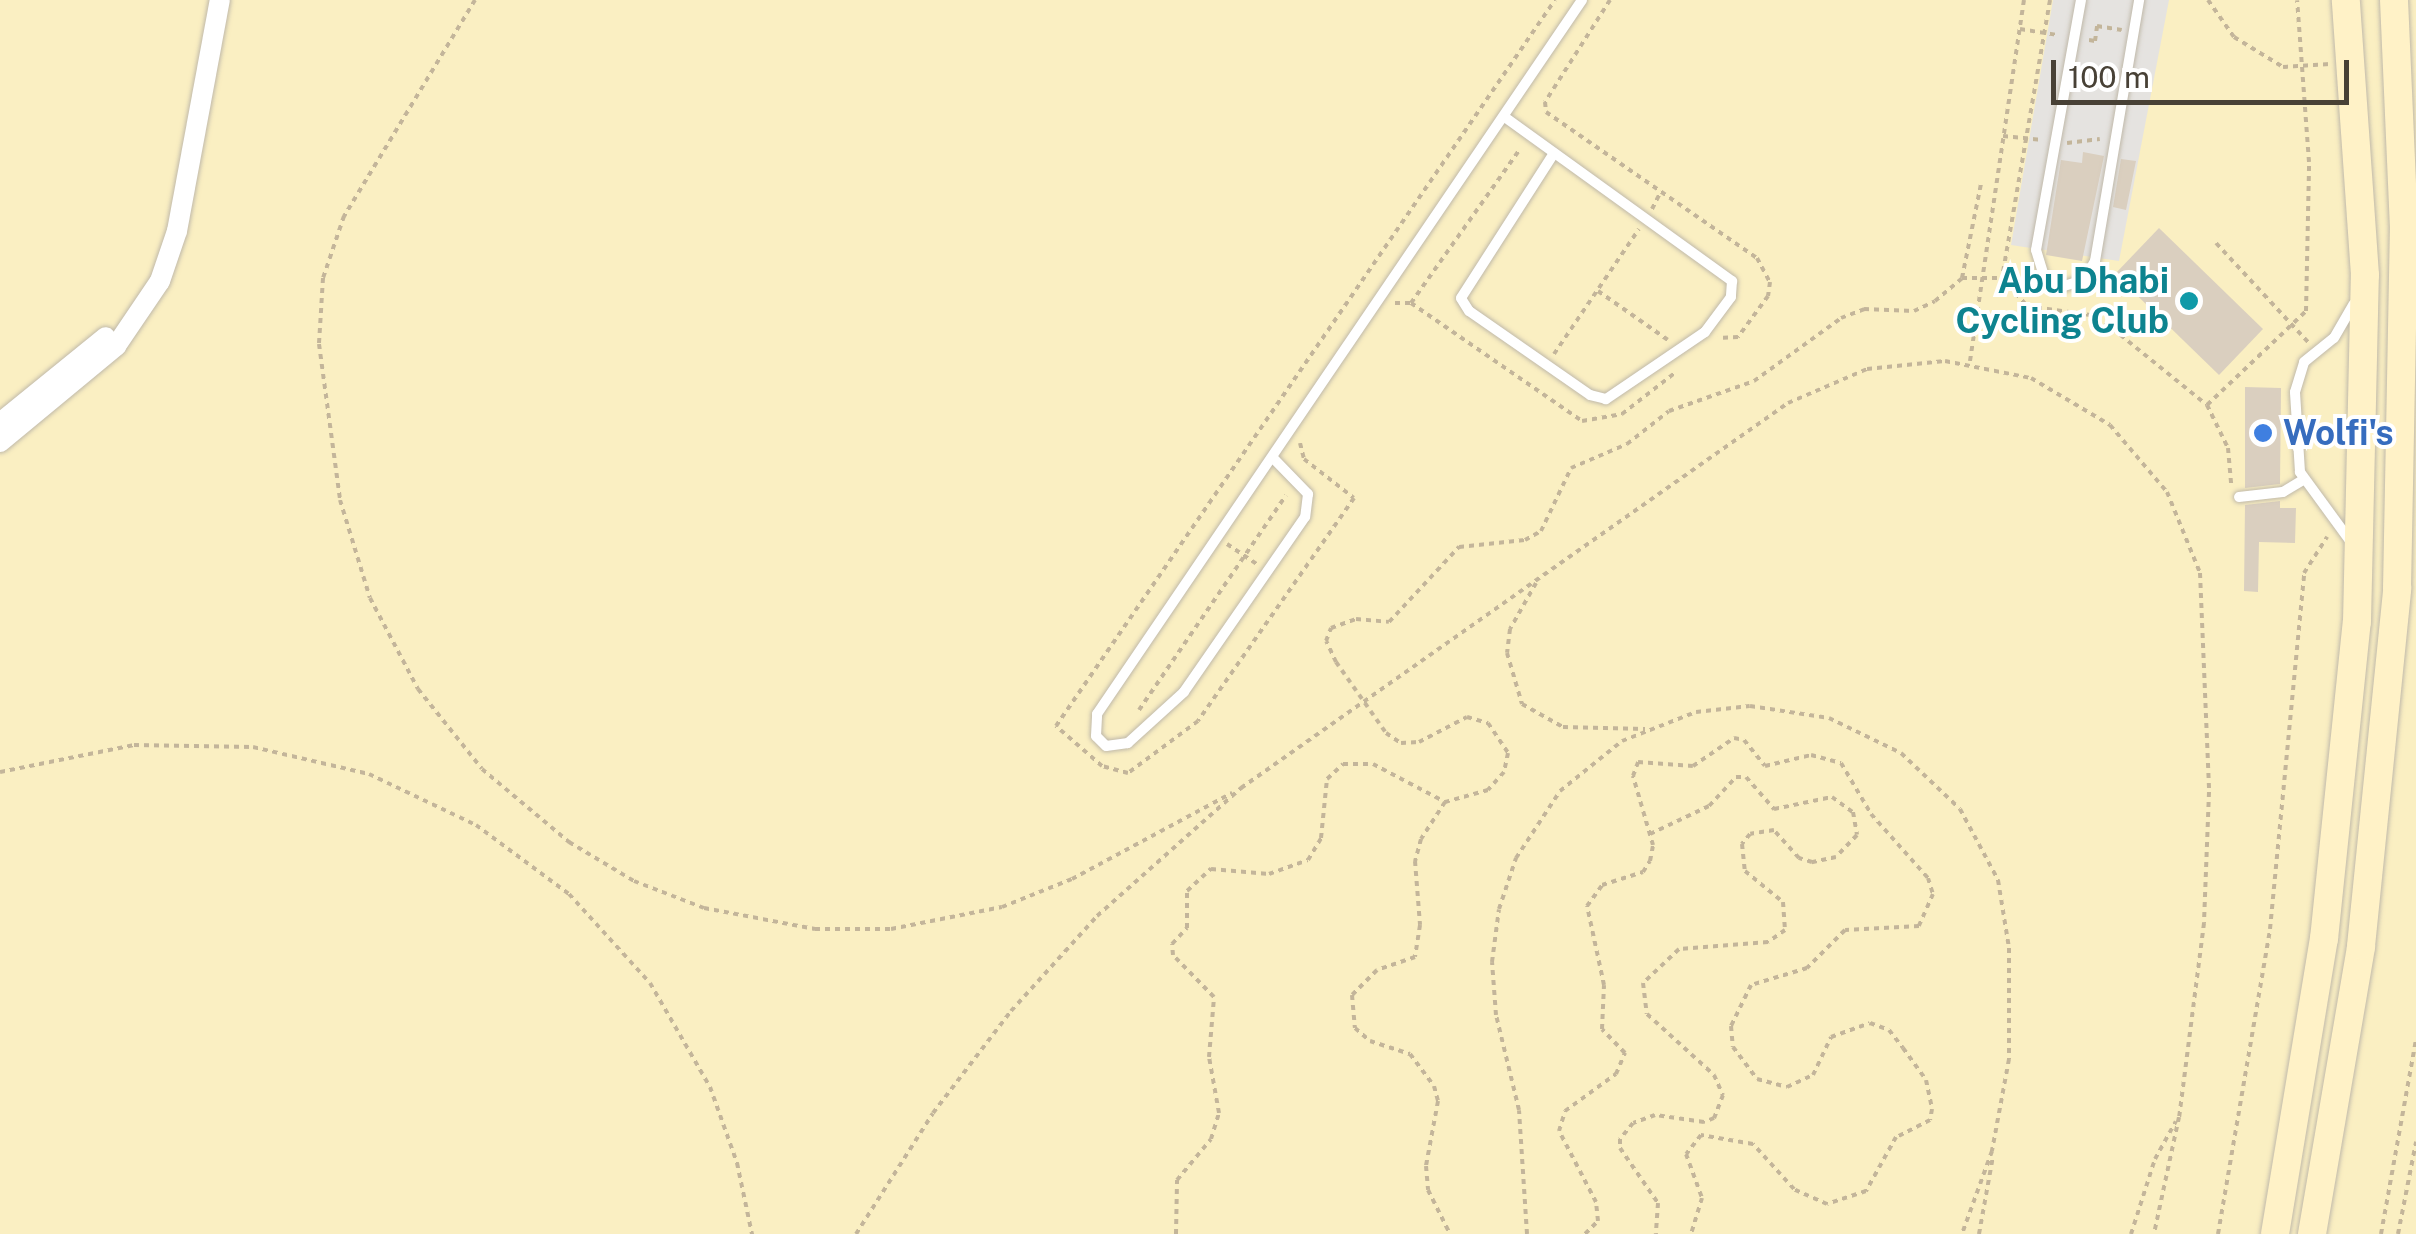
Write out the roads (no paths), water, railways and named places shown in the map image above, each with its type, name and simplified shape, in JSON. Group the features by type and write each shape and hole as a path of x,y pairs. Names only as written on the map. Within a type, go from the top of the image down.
{"main road":[{"path":"2275,1234 2324,939 2360,558 2365,275 2346,0"},
{"path":"2312,1234 2362,946 2397,589 2404,195 2394,0"}],"street":[{"path":"0,423 105,338 144,284 166,222 206,0"},
{"path":"0,442 116,346 160,281 177,231 220,0"}],"lane":[{"path":"1274,460 1308,494 1309,508 1184,692 1128,744 1114,748 1096,736 1097,714 1274,460 1582,0"},
{"path":"2081,0 2036,250 2044,277 2064,286 2084,280 2095,262 2139,0"},
{"path":"1506,118 1732,281 1731,297 1714,322 1606,399 1546,365 1469,311 1460,292 1554,153"},
{"path":"2360,558 2303,480 2295,392 2300,368 2342,330 2365,275"},
{"path":"2238,497 2284,492 2303,480"}],"place":[{"name":"Abu Dhabi Cycling Club","path":"2189,301"},
{"name":"Wolfi's","path":"2263,433"}]}
